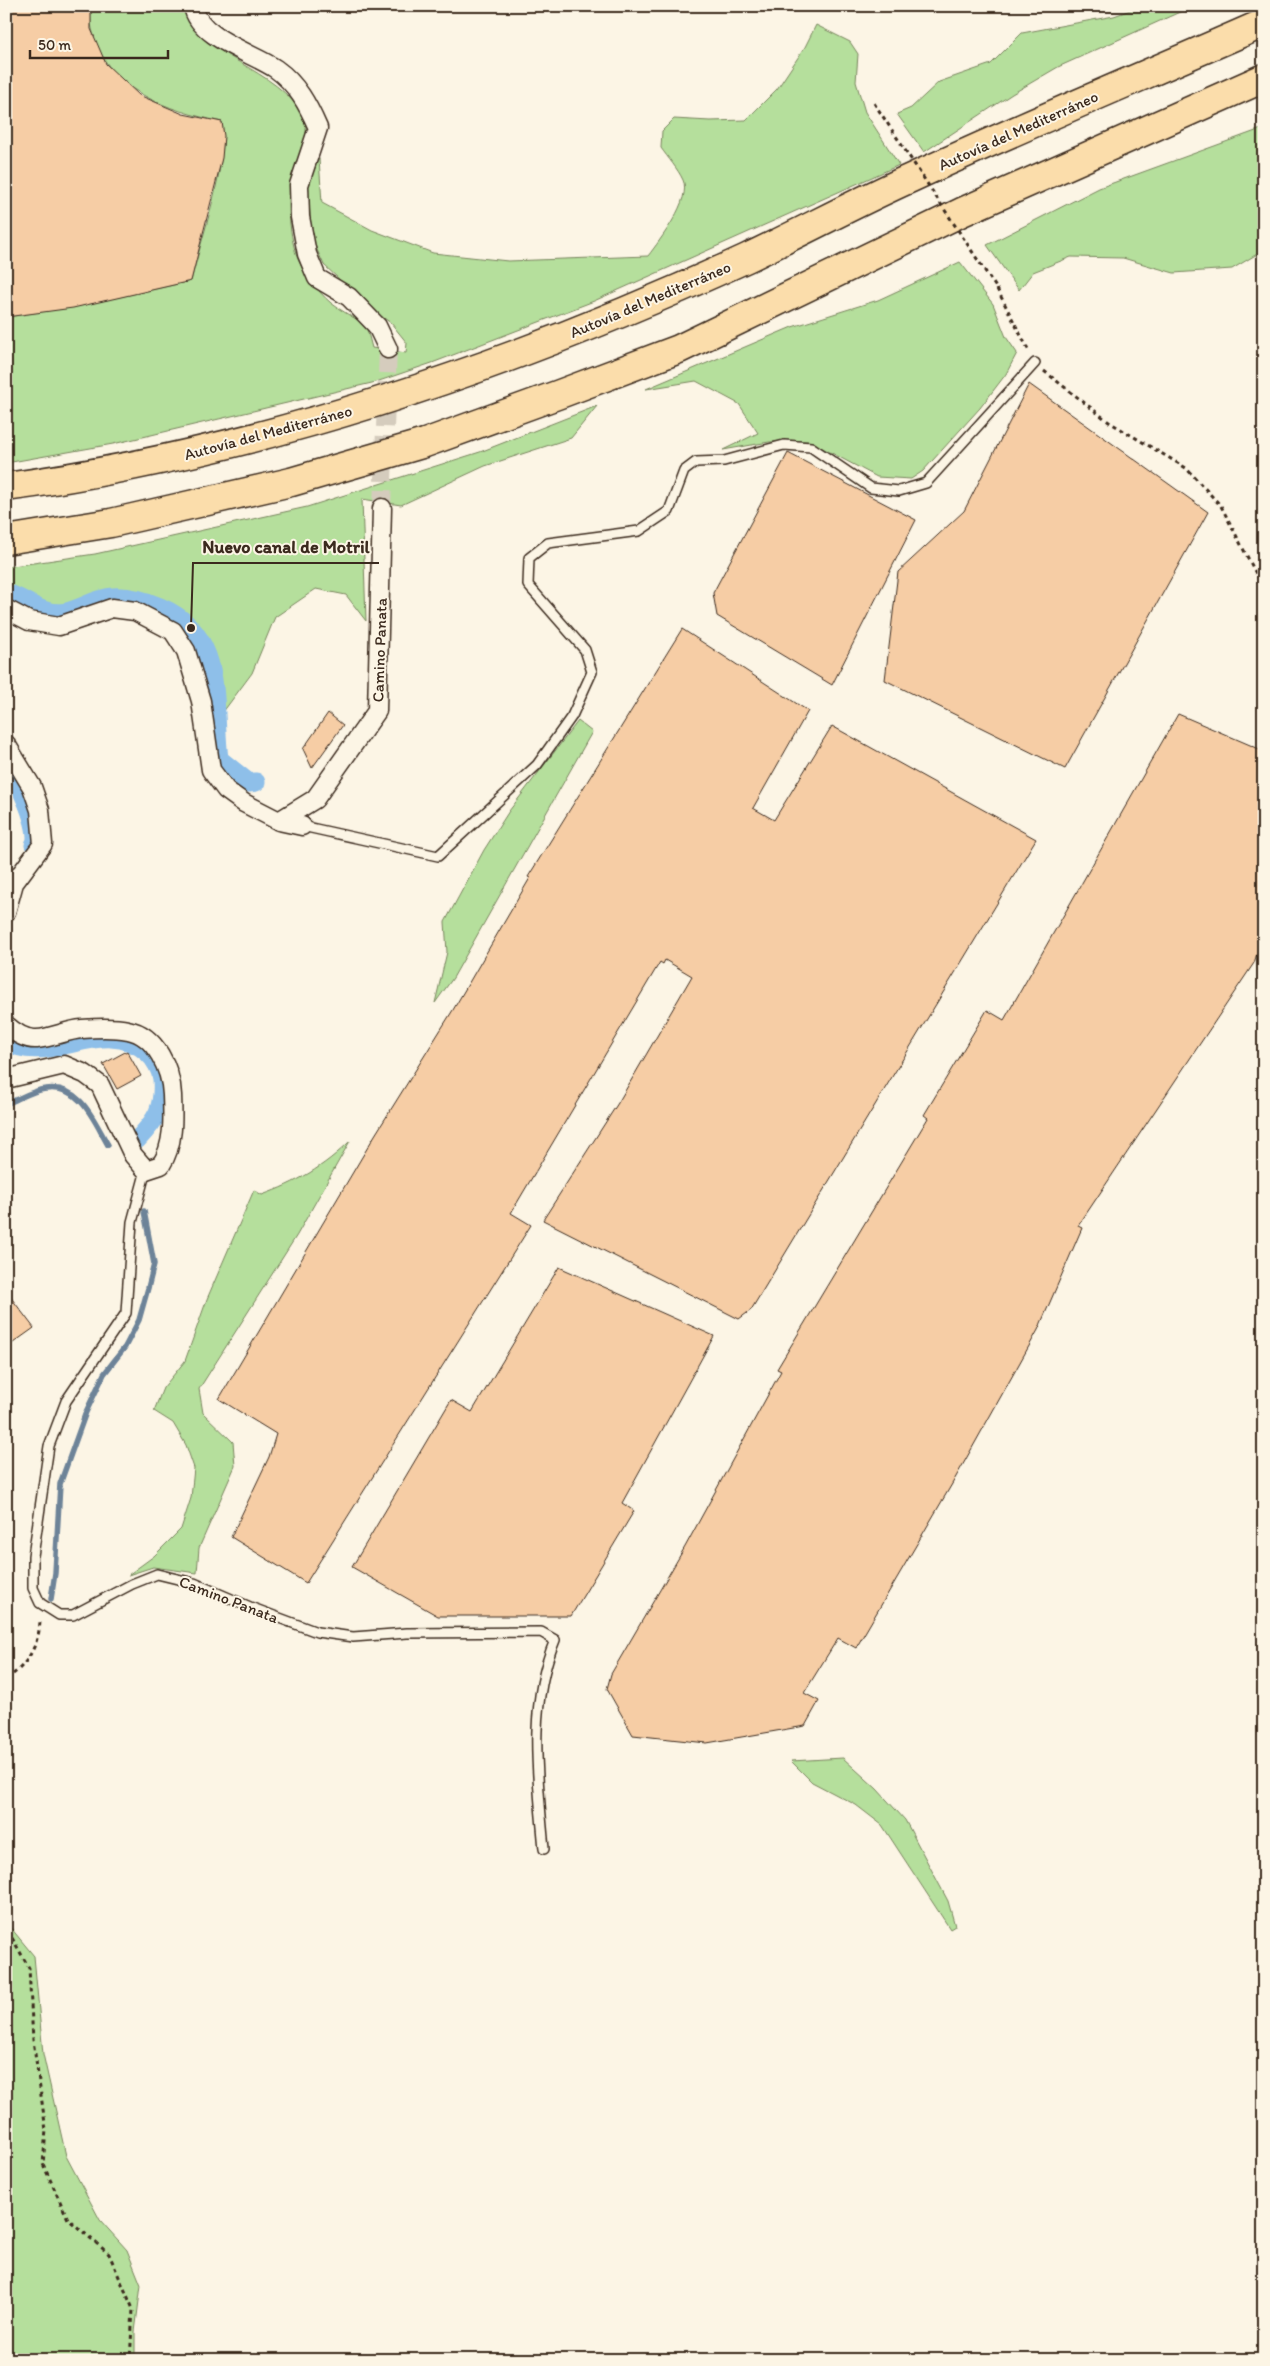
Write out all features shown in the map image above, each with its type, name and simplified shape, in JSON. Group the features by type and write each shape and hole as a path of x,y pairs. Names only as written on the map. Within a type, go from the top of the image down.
{"highway":[{"name":"Autovía del Mediterráneo","path":"6,487 46,482 181,455 314,422 447,380 618,314 739,261 939,165 1264,23"},
{"path":"6,540 111,523 291,482 425,443 548,398 678,349 962,212 1264,78"}],"street":[{"path":"193,6 204,27 221,40 277,70 306,98 318,128 299,185 300,218 307,254 317,278 349,297 377,326 388,349"},
{"name":"Camino Panata","path":"278,821 315,799 377,711 382,508"},
{"path":"6,609 29,621 59,626 112,608 135,611 173,631 186,652 201,701 211,770 226,790 244,803 278,821 302,826"},
{"path":"6,744 32,787 40,810 44,844 14,883 6,912"},
{"path":"6,1025 16,1033 36,1040 81,1029 129,1030 146,1040 161,1055 172,1078 172,1128 169,1153 161,1166 146,1170 133,1155 100,1085 85,1074 64,1064 6,1079"}],"lane":[{"path":"302,826 438,856 537,765 572,716 592,672 585,650 528,584 529,558 548,543 639,531 670,511 684,472 696,462 724,461 784,445 811,447 872,488 899,491 926,484 1035,364"},
{"path":"40,1603 33,1588 33,1556 48,1446 66,1401 126,1313 132,1222 146,1170"},
{"name":"Camino Panata","path":"40,1603 59,1615 73,1615 132,1584 158,1574 194,1583 250,1607 317,1632 354,1638 407,1633 541,1632 555,1640 546,1661 539,1701 536,1742 544,1850"}],"path":[{"path":"874,102 997,288 1035,364 1109,422 1186,468 1221,506 1264,589"},
{"path":"6,1678 18,1672 33,1650 40,1626 40,1603"},
{"path":"6,1933 11,1936 28,1968 33,2040 46,2130 43,2164 68,2219 109,2254 133,2309 130,2360"}],"green space":[{"path":"91,6 184,6 192,24 204,38 276,86 292,100 303,117 306,132 304,146 293,175 289,204 290,225 296,254 306,274 326,298 339,309 366,325 372,348 406,353 407,343 391,323 372,310 324,265 312,239 308,190 309,174 319,159 322,203 372,230 433,253 508,261 648,256 679,208 685,188 681,176 661,148 662,131 674,119 746,120 777,89 805,47 816,25 850,42 858,54 856,82 865,112 899,165 594,301 432,363 376,382 113,444 6,463 6,317 74,307 191,281 222,157 222,122 161,104 125,83 110,68 99,50 91,26"},
{"path":"1141,6 1193,6 1058,67 1012,94 924,152 897,114 911,108 939,82 991,64 1022,33 1114,16"},
{"path":"1264,128 1264,250 1232,269 1174,273 1123,258 1071,257 1033,272 1019,290 987,245 1099,188"},
{"path":"960,262 993,304 1006,337 1017,353 1006,374 980,408 923,471 911,479 877,477 809,441 769,442 723,450 758,433 739,404 696,381 646,389 792,327 878,300"},
{"path":"597,406 571,438 485,466 401,505 362,499 366,621 346,595 316,589 275,617 252,673 223,712 214,729 212,695 204,655 196,641 173,617 143,605 107,600 78,613 60,618 44,616 6,597 6,567 95,554 307,507 480,452"},
{"path":"578,721 592,732 453,978 435,1003 447,952 445,922 484,850 509,811"},
{"path":"350,1141 297,1235 199,1389 203,1413 233,1442 235,1466 199,1548 197,1573 153,1567 128,1575 154,1556 181,1529 191,1498 194,1468 186,1445 173,1423 154,1411 163,1388 185,1361 207,1299 254,1190 262,1195 298,1179 330,1159"},
{"path":"843,1758 877,1789 905,1820 948,1901 955,1926 950,1929 882,1825 856,1805 812,1782 791,1761"},
{"path":"6,1922 34,1956 43,2054 66,2156 100,2220 127,2250 141,2285 135,2332 135,2360 6,2360"}],"building":[{"path":"6,6 91,6 91,29 106,64 139,95 183,114 222,122 224,136 222,158 191,281 73,308 6,317"},
{"path":"1029,384 1208,512 1065,769 885,680 898,572 964,511"},
{"path":"788,453 916,520 832,685 717,616 713,593"},
{"path":"682,629 808,711 753,808 774,820 832,726 1036,839 751,1310 739,1319 543,1220 618,1103 692,976 665,960 663,964 660,962 511,1213 531,1225 306,1583 231,1537 269,1457 276,1434 219,1399 375,1135 453,1010 530,878 528,877"},
{"path":"328,713 343,725 312,768 303,749"},
{"path":"1178,714 1264,751 1264,932 1254,963 1078,1226 1082,1228 1038,1330 952,1484 856,1648 838,1638 804,1693 819,1701 805,1726 707,1743 633,1735 607,1689 611,1674 685,1547 781,1371 777,1369 928,1118 924,1115 987,1010 1004,1020"},
{"path":"127,1051 141,1076 117,1089 103,1064"},
{"path":"559,1267 714,1336 622,1503 634,1511 571,1616 438,1616 352,1567 451,1400 472,1412"},
{"path":"6,1291 34,1328 6,1348"}],"waterway":[{"path":"6,593 42,610 58,613 72,611 107,598 131,598 160,607 181,619 196,635 206,652 212,672 219,759 249,783 256,782"},
{"path":"6,764 22,791 32,816 36,838 34,845"},
{"path":"6,1041 23,1048 40,1049 96,1039 114,1038 131,1042 148,1053 155,1061 160,1072 162,1098 158,1112 150,1126 137,1140"},
{"path":"6,1104 31,1093 46,1089 58,1089 68,1092 85,1106 108,1145"},
{"path":"51,1599 55,1573 60,1484 86,1412 104,1374 125,1347 139,1320 154,1264 144,1211"}],"tunnel":[{"path":"382,508 388,349"}],"place":[{"name":"Nuevo canal de Motril","path":"191,628"}]}
